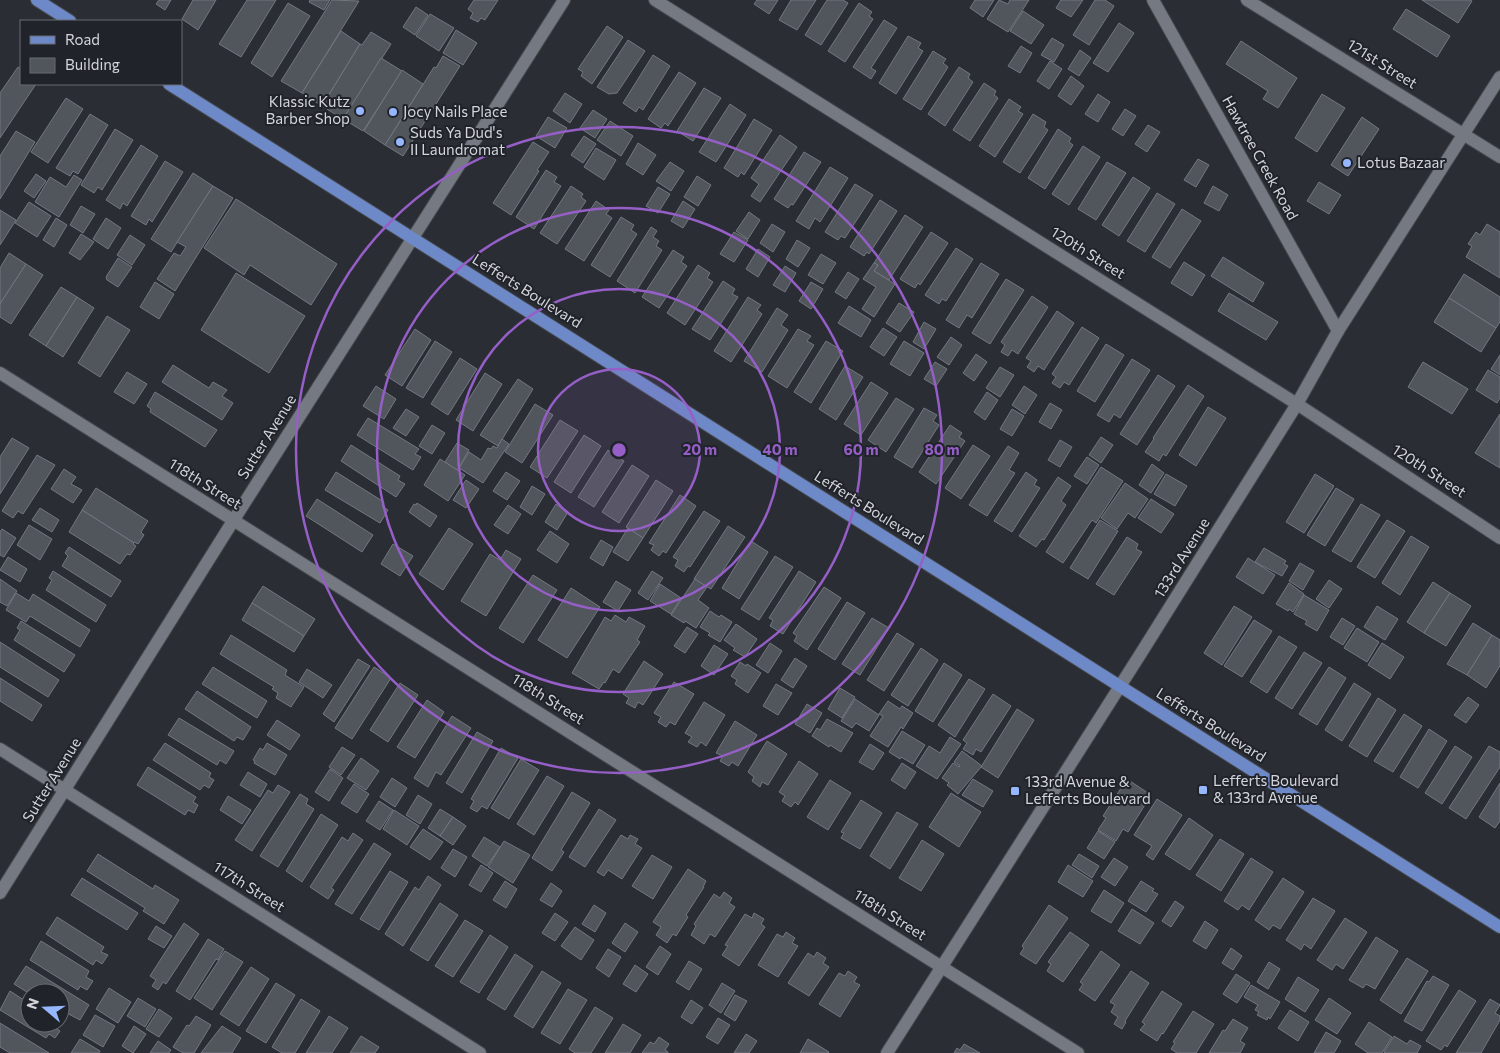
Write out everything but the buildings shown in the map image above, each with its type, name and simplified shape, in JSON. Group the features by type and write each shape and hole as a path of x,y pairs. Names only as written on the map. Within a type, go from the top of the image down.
{"main road":[{"path":"36,0 68,20"},
{"name":"Lefferts Boulevard","path":"171,85 1500,927"}],"street":[{"name":"Sutter Avenue","path":"0,893 564,0"},
{"name":"120th Street","path":"655,0 1298,404 1500,538"},
{"name":"Hawtree Creek Road","path":"1153,0 1338,331"},
{"name":"121st Street","path":"1247,0 1500,157"},
{"name":"133rd Avenue","path":"887,1053 1298,404 1338,331 1500,77"},
{"name":"118th Street","path":"0,373 1078,1053"},
{"name":"117th Street","path":"0,749 480,1053"}],"place":[{"name":"Klassic Kutz Barber Shop","path":"360,111"},
{"name":"Jocy Nails Place","path":"393,112"},
{"name":"Suds Ya Dud's II Laundromat","path":"400,142"},
{"name":"Lotus Bazaar","path":"1347,163"},
{"name":"Lefferts Boulevard & 133rd Avenue","path":"1203,790"},
{"name":"133rd Avenue & Lefferts Boulevard","path":"1015,791"}]}
